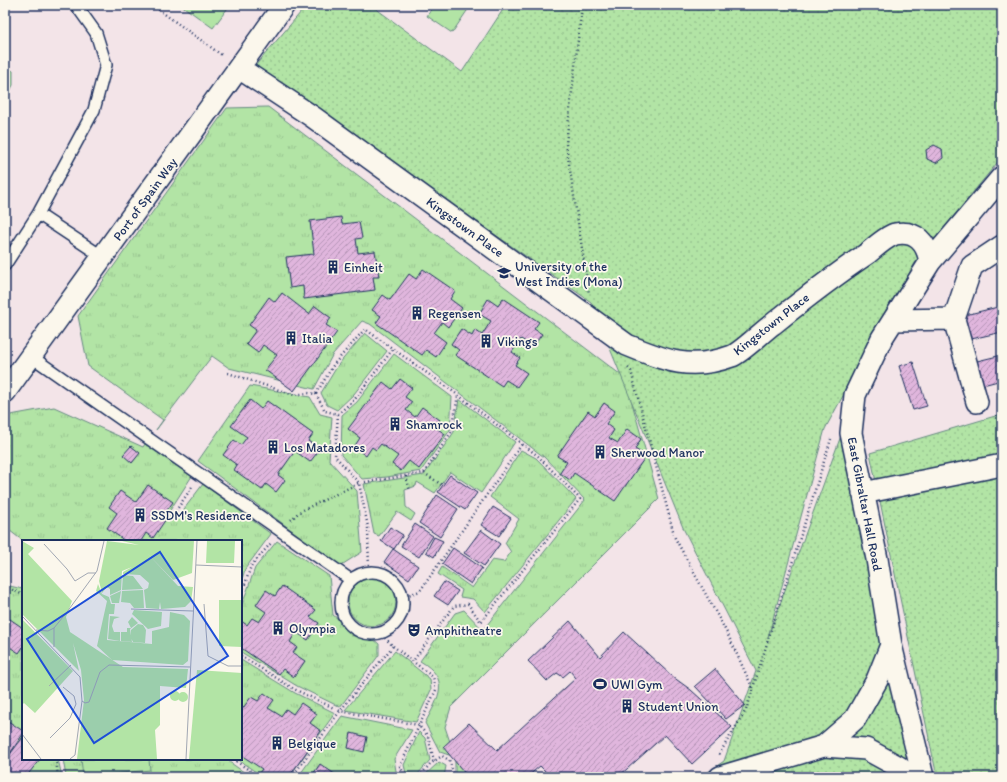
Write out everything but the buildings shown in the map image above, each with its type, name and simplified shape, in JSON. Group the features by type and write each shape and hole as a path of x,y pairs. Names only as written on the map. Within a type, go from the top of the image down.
{"street":[{"name":"Port of Spain Way","path":"5,392 32,357 284,5"},
{"name":"Kingstown Place","path":"239,68 313,117 627,345 662,360 684,363 705,363 734,355 823,283 894,235 909,233 922,240 930,262"},
{"name":"East Gibraltar Hall Road","path":"923,777 891,644 877,559 851,433 855,395 882,338 930,262 1002,177"},
{"path":"977,402 954,319 972,266 1002,246"},
{"path":"894,320 954,319"},
{"path":"863,493 1002,465"},
{"path":"824,746 855,719 877,680 891,644"},
{"path":"719,767 824,746 866,749 899,767 908,777"}],"lane":[{"path":"5,265 38,214 94,110 106,65 96,33 76,5"},
{"path":"38,214 103,257"},
{"path":"32,357 351,580"},
{"path":"369,572 380,573 389,577 397,584 402,597 402,613 397,622 390,628 380,633 370,634 351,626 345,618 342,608 342,598 345,588 351,580 360,574 369,572"}],"path":[{"path":"152,5 239,68"},
{"path":"582,5 566,144 584,269 596,322"},
{"path":"316,394 334,364 365,329 458,395 540,457 580,499 481,622 468,604 454,606 413,661"},
{"path":"369,572 368,526 360,483 335,456 338,414 355,400 393,349"},
{"path":"626,366 631,371 675,538 727,633 753,689"},
{"path":"228,373 294,395 308,393 316,394"},
{"path":"316,394 325,411 338,414"},
{"path":"424,473 452,431 458,395"},
{"path":"719,767 746,710 832,435"},
{"path":"402,597 420,591 522,444"},
{"path":"242,593 252,566 299,512 360,483 424,473 442,485"},
{"path":"169,521 201,475"},
{"path":"406,476 410,491"},
{"path":"5,586 22,594"},
{"path":"380,633 393,646 433,677 436,690 418,725 400,766 405,776 412,777"},
{"path":"292,777 340,711 393,646"},
{"path":"242,657 294,689 340,711 418,725 428,736 434,761"},
{"path":"419,777 434,761 442,756 450,760 453,772 452,777"},
{"path":"56,760 58,777"},
{"path":"234,760 259,777"}],"shaded area":[{"name":"University of the West Indies (Mona)","path":"5,5 1002,5 1002,777 5,777"}],"green space":[{"path":"181,5 230,5 213,28"},
{"path":"307,5 371,5 462,72 506,5 1002,5 1002,157 915,263 825,429 768,637 843,430 912,777 701,777 724,761 756,671 684,530 591,302 255,66"},
{"path":"434,5 471,5 452,33 427,16"},
{"path":"5,66 13,71 13,85 5,101"},
{"path":"268,107 625,378 659,499 451,707 445,727 455,757 440,752 425,723 438,697 439,682 436,675 430,668 420,661 455,613 464,610 483,630 585,500 544,457 370,324 362,321 333,354 314,389 229,368 212,356 156,430 163,420 88,366 78,316 227,108"},
{"path":"365,333 387,351 354,394 337,410 327,405 321,393 338,365"},
{"path":"394,354 452,397 450,430 421,471 387,477 362,479 341,455 342,415 357,402"},
{"path":"250,386 310,397 320,414 332,417 329,460 357,491 362,552 340,566 198,461"},
{"path":"459,399 515,442 481,493 450,472 435,493 417,482 416,486 405,490 406,507 415,514 411,521 397,512 379,536 374,534 364,484 424,475 454,432"},
{"path":"54,407 143,447 145,444 192,476 167,515 175,521 203,484 271,534 245,569 242,580 242,540 22,540 5,527 5,416"},
{"path":"1002,414 1002,777 937,777 870,453"},
{"path":"521,450 536,458 576,499 485,612 473,599 460,597 462,590 438,574 442,567 472,588 492,560 504,562 511,552 505,543 519,519 490,497"},
{"path":"277,541 329,576 333,615 358,635 372,638 379,644 379,655 340,707 297,686 242,653 242,605 255,568"},
{"path":"372,578 381,580 389,585 394,593 396,602 394,611 389,619 381,624 372,626 363,624 355,619 350,611 348,602 350,593 355,585 363,580"},
{"path":"5,585 22,589 22,760 58,760 62,777 5,777"},
{"path":"395,651 430,679 431,690 416,722 345,710"},
{"name":"Belgique","path":"242,661 295,693 335,713 289,777 263,777 238,760 242,760"},
{"path":"342,716 412,730 394,759 396,771 402,777 298,777"},
{"path":"419,732 425,738 430,760 418,774 406,773 404,765"},
{"path":"455,757 466,777 455,777"},
{"path":"63,760 226,760 251,777 66,777"},
{"path":"81,760 149,760 150,770 83,777"},
{"path":"439,762 446,766 444,777 423,777"}],"place":[{"name":"Einheit","path":"333,267"},
{"name":"University of the West Indies (Mona)","path":"504,273"},
{"name":"Regensen","path":"417,313"},
{"name":"Italia","path":"291,338"},
{"name":"Vikings","path":"486,341"},
{"name":"Shamrock","path":"395,424"},
{"name":"Los Matadores","path":"273,447"},
{"name":"Sherwood Manor","path":"600,452"},
{"name":"SSDM's Residence","path":"140,515"},
{"name":"Olympia","path":"278,628"},
{"name":"Amphitheatre","path":"414,630"},
{"name":"UWI Gym","path":"600,684"},
{"name":"Student Union","path":"627,706"},
{"name":"Belgique","path":"277,743"}]}
